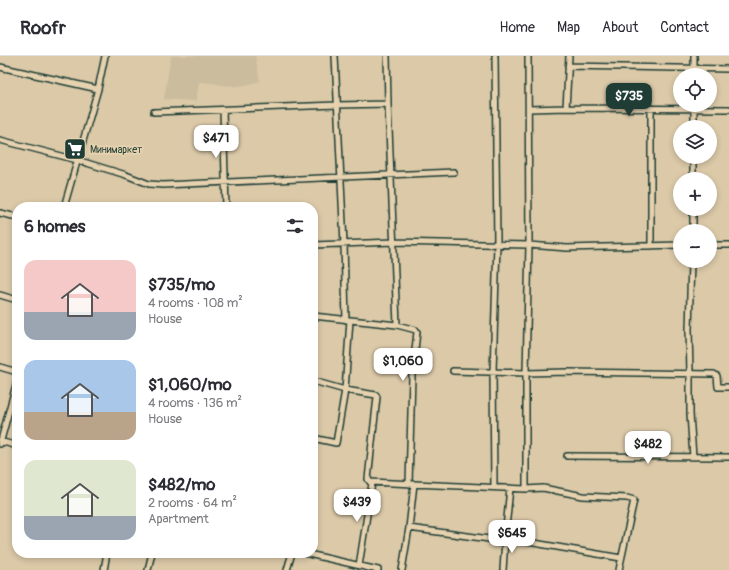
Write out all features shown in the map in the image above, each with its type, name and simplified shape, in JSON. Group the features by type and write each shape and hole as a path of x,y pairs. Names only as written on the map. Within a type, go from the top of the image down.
{"street":[{"path":"65,202 98,89 105,56"},
{"path":"318,439 336,443 345,390 348,320 335,56"},
{"path":"387,56 397,325"},
{"path":"494,487 493,372 497,244 495,56"},
{"path":"526,489 526,372 529,245 528,56"},
{"path":"566,108 568,56"},
{"path":"568,66 694,68 694,56"},
{"path":"0,67 98,89"},
{"path":"717,69 729,69"},
{"path":"154,112 388,104"},
{"path":"529,109 673,107"},
{"path":"651,108 651,246"},
{"path":"717,109 729,110"},
{"path":"223,110 226,202"},
{"path":"0,140 77,160 126,175 149,184 163,185 454,172"},
{"path":"0,213 12,216"},
{"path":"318,245 394,242 529,245 567,248 673,245"},
{"path":"717,245 729,245"},
{"path":"691,268 689,330 690,414 693,457"},
{"path":"0,295 12,299"},
{"path":"318,317 397,325 413,328 417,332 412,376 412,484 409,528 402,570"},
{"path":"0,367 12,371"},
{"path":"453,371 714,374 717,376 718,387 729,387"},
{"path":"318,382 345,390 376,395 368,479 372,483 526,489 543,488 583,496 627,498 634,500 619,570"},
{"path":"12,399 0,442 12,445"},
{"path":"567,456 729,457"},
{"path":"359,566 372,483"},
{"path":"503,570 504,540 510,488"},
{"path":"409,528 504,540 621,558"},
{"path":"318,556 378,570"},
{"path":"104,570 106,558"},
{"path":"148,570 151,558"},
{"path":"287,570 291,558"}],"shaded area":[{"path":"171,56 255,56 260,81 235,86 199,82 196,101 164,99"}],"place":[{"name":"Минимаркет","path":"75,149"}]}
